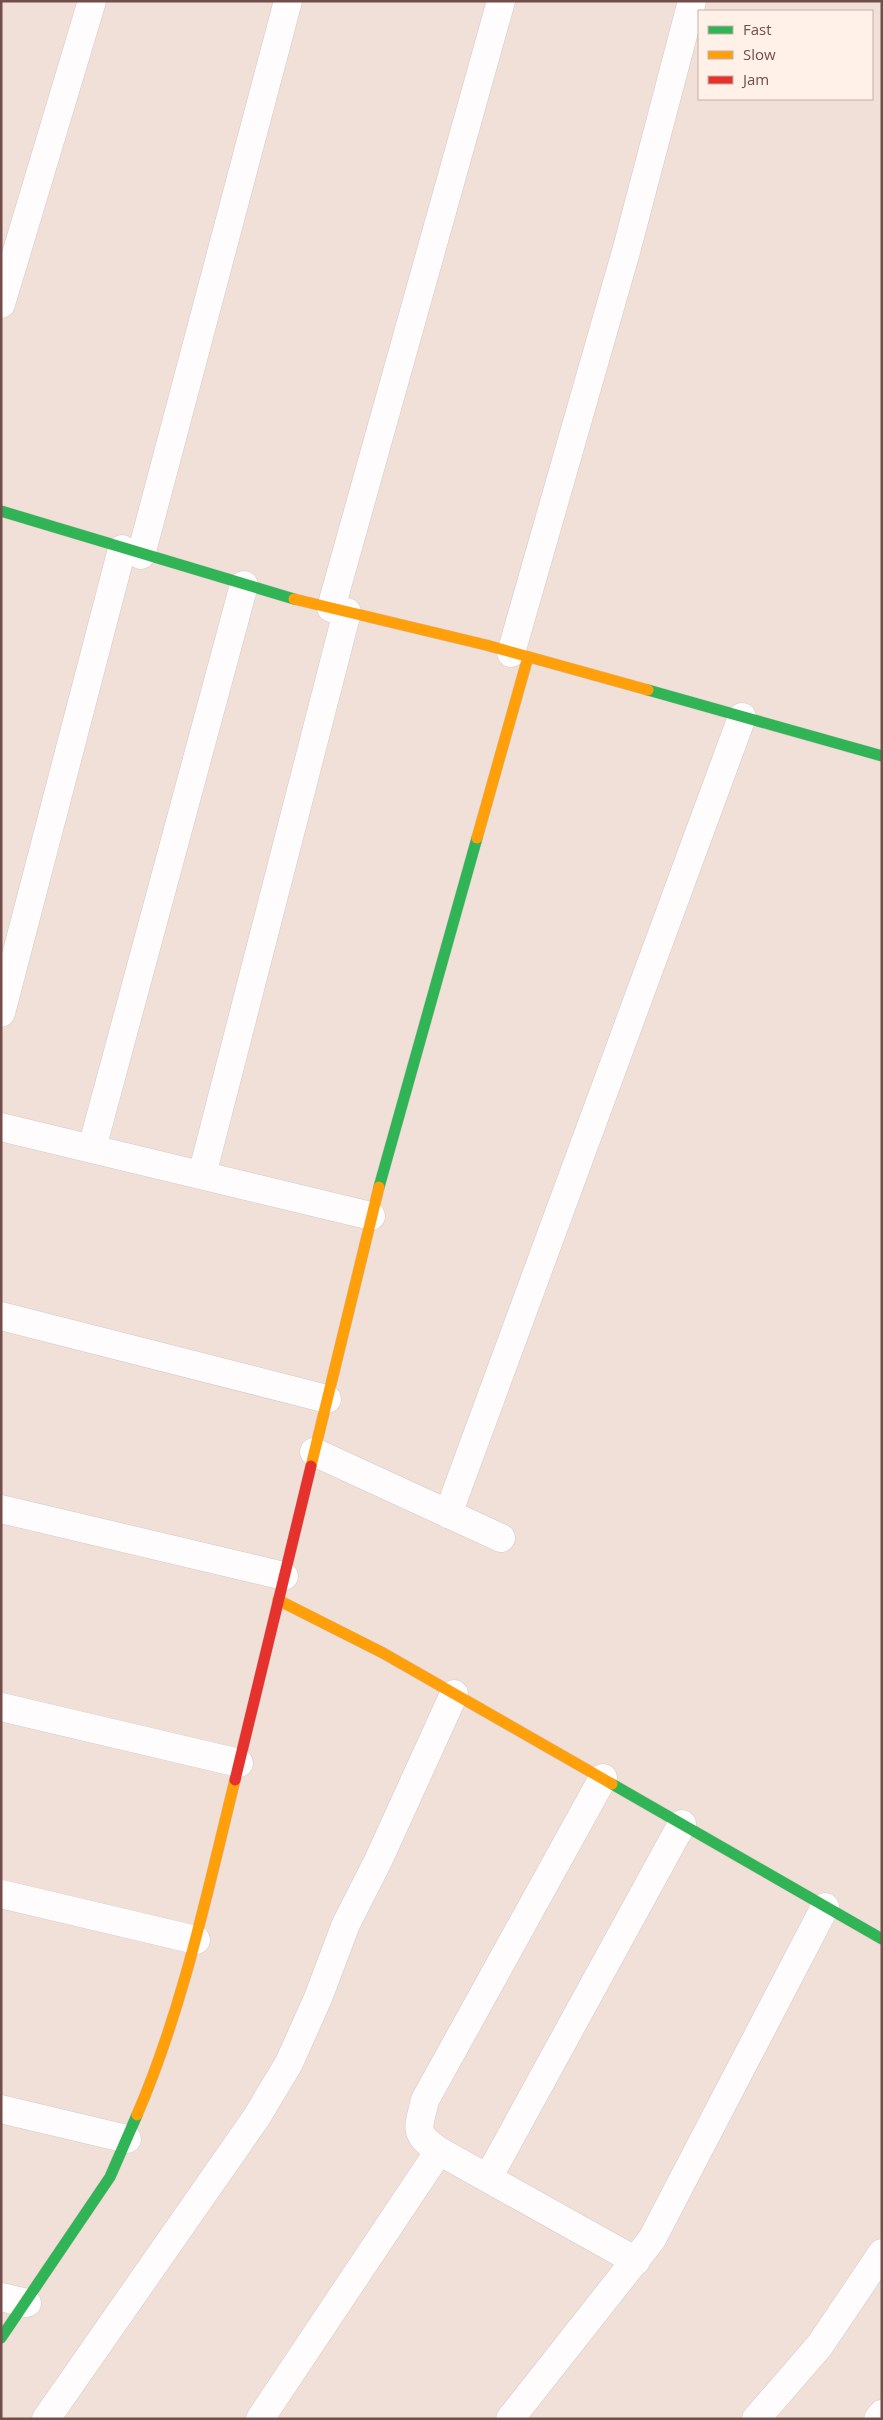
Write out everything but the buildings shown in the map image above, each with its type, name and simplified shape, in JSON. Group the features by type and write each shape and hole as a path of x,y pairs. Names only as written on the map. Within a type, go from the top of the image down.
{"street":[{"path":"1,304 92,1"},
{"path":"1,1013 288,1"},
{"path":"202,1175 339,610 502,1"},
{"path":"1,2338 14,2300 110,2177 152,2080 196,1940 371,1216 692,1"},
{"path":"1,511 244,585 520,655 882,756"},
{"path":"92,1148 244,585"},
{"path":"448,1514 742,717"},
{"path":"1,1127 371,1216"},
{"path":"1,1316 327,1399"},
{"path":"314,1452 501,1538"},
{"path":"1,1509 281,1588 383,1653 882,1939"},
{"path":"46,2419 256,2118 289,2062 318,1998 346,1924 378,1860 454,1694"},
{"path":"1,1707 239,1763"},
{"path":"603,1778 426,2100 418,2127 422,2138 439,2151 636,2261"},
{"path":"488,2178 682,1824"},
{"path":"1,1894 196,1940"},
{"path":"510,2419 652,2239 826,1907"},
{"path":"1,2109 127,2139"},
{"path":"260,2419 439,2151"},
{"path":"756,2419 820,2346 882,2253"},
{"path":"878,2419 882,2414"}],"shaded area":[{"path":"1,1 882,1 882,2419 1,2419"}],"traffic: fast":[{"path":"1,511 294,599"},
{"path":"648,690 882,756"},
{"path":"379,1187 477,838"},
{"path":"612,1784 882,1939"},
{"path":"1,2338 110,2177 137,2115"}],"traffic: slow":[{"path":"294,599 486,645 648,690"},
{"path":"477,838 528,657"},
{"path":"311,1466 379,1187"},
{"path":"278,1600 383,1653 612,1784"},
{"path":"137,2115 153,2075 181,1992 235,1780"}],"traffic: jam":[{"path":"235,1780 311,1466"}]}
